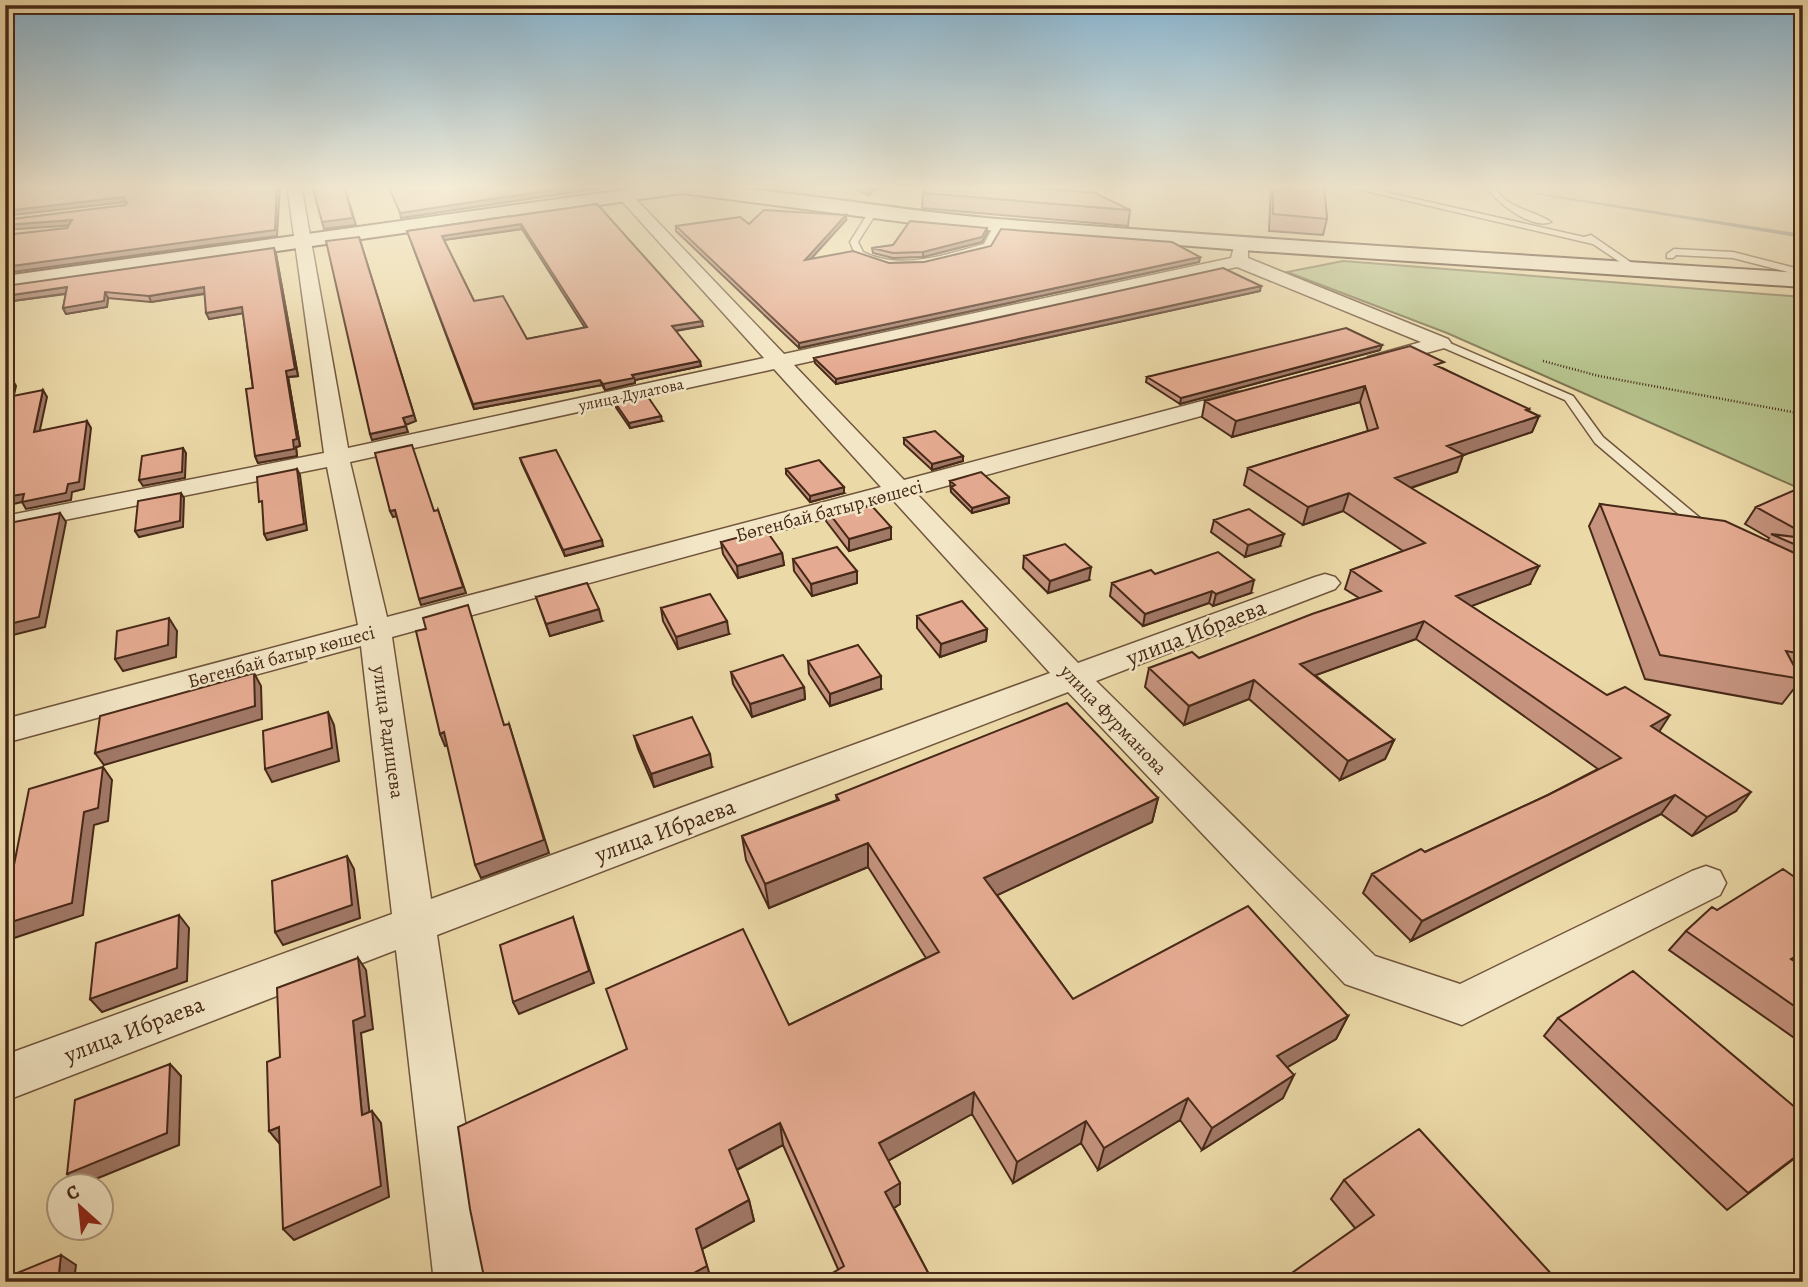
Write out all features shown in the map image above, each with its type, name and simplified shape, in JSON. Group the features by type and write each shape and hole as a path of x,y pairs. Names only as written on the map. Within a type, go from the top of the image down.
{"main road":[{"path":"5,283 276,245"},
{"path":"1171,245 1240,253 1638,270 1673,263 1803,280"}],"street":[{"name":"улица Радищева","path":"306,245 337,458 375,630 462,1282"},
{"name":"улица Фурманова","path":"670,245 1074,679 1360,970 1462,1005 1706,883"},
{"name":"улица Дулатова","path":"5,524 337,458 780,362 1240,253"},
{"path":"1240,253 1441,343"},
{"path":"1346,369 1441,343"},
{"name":"Бөгенбай батыр көшесі","path":"5,731 1266,391"},
{"name":"улица Ибраева","path":"5,1078 1325,583"}],"lane":[{"path":"855,245 859,254 884,264 911,263 987,245"},
{"path":"1601,245 1638,270"},
{"path":"1673,263 1674,252 1713,252 1803,273"},
{"path":"1441,343 1569,398 1599,440 1722,541"}],"path":[{"path":"1535,359 1599,376 1803,415"}],"green space":[{"path":"1343,261 1803,297 1803,490 1447,333 1287,272"}],"building":[{"path":"5,245 165,245 5,267"},
{"path":"327,245 361,245 414,415 403,418 406,426 370,434"},
{"path":"412,245 446,245 474,301 503,296 527,339 587,327 534,245 634,245 702,321 672,326 700,361 603,384 600,380 473,404"},
{"path":"696,245 819,245 805,260 853,251 889,263 924,262 992,245 1178,245 1200,257 799,343"},
{"path":"893,245 950,245 923,252 893,253 872,248"},
{"path":"274,248 295,369 286,371 297,439 293,440 294,449 255,456 246,389 253,388 242,307 206,313 204,287 149,296 105,292 104,301 63,308 67,287 5,296 5,286"},
{"path":"1223,268 1261,286 836,379 814,358"},
{"path":"1346,328 1382,345 1181,398 1147,377"},
{"path":"1410,346 1444,362 1435,365 1539,416 1447,446 1464,455 1395,478 1539,566 1456,596 1607,695 1625,687 1670,715 1651,726 1751,792 1707,817 1675,795 1422,921 1372,874 1421,849 1425,852 1548,795 1621,758 1424,621 1300,664 1394,740 1348,761 1254,680 1189,706 1149,668 1192,652 1199,658 1312,614 1381,591 1351,570 1425,543 1349,493 1308,507 1248,468 1378,428 1365,386 1236,421 1205,401"},
{"path":"12,379 8,397 43,390 34,432 87,421 79,482 68,484 66,493 22,502 24,494 5,497 5,381"},
{"path":"646,394 661,416 629,423 614,401"},
{"path":"935,431 963,456 932,464 904,438"},
{"path":"412,445 434,511 438,510 463,587 419,599 395,510 390,511 375,453"},
{"path":"183,448 182,472 139,480 142,456"},
{"path":"556,450 602,540 563,550 520,458"},
{"path":"819,460 844,487 810,496 786,469"},
{"path":"297,469 304,524 264,534 257,477"},
{"path":"981,472 1009,497 972,508 951,487 955,485 950,481"},
{"path":"1797,489 1803,491 1803,533 1756,507"},
{"path":"181,493 180,521 135,531 138,501"},
{"path":"860,500 867,507 872,506 891,527 849,539 826,509"},
{"path":"1600,504 1725,521 1803,557 1803,654 1786,651 1801,679 1660,655"},
{"path":"1249,509 1284,534 1248,545 1214,520"},
{"path":"60,513 39,617 5,625 5,574 11,554 5,555 14,522"},
{"path":"766,530 782,553 737,566 721,542"},
{"path":"1771,534 1803,538 1803,548"},
{"path":"1065,544 1091,567 1050,581 1024,556"},
{"path":"837,547 857,571 811,584 793,559"},
{"path":"1218,552 1254,580 1145,614 1112,583 1151,570 1155,574"},
{"path":"587,583 599,609 546,624 536,597"},
{"path":"710,594 727,621 676,637 661,608"},
{"path":"962,601 987,629 941,644 917,616"},
{"path":"468,605 504,725 509,724 544,840 475,865 444,732 440,734 416,631 426,629 423,618"},
{"path":"169,618 168,645 115,659 117,631"},
{"path":"858,645 881,676 830,694 808,661"},
{"path":"783,655 804,687 750,704 731,672"},
{"path":"254,673 255,706 95,753 100,716"},
{"path":"1067,703 1158,798 984,878 1073,999 1248,906 1348,1016 1277,1056 1294,1075 1212,1128 1188,1098 1104,1148 1086,1121 1017,1162 974,1092 879,1143 900,1183 885,1192 933,1282 818,1282 844,1266 780,1123 729,1150 749,1200 696,1229 707,1266 677,1282 485,1282 470,1209 458,1127 627,1049 606,989 743,929 789,1025 939,952 868,843 765,884 742,836 839,800 836,795"},
{"path":"328,712 332,748 265,769 263,731"},
{"path":"692,717 710,754 651,774 634,736"},
{"path":"103,767 98,808 84,812 72,903 5,924 5,877 12,875 29,789"},
{"path":"347,856 352,905 275,932 272,881"},
{"path":"1783,869 1803,883 1803,952 1791,959 1803,967 1803,1012 1686,931 1712,907 1717,910"},
{"path":"179,915 177,968 90,999 96,943"},
{"path":"573,917 589,971 513,1002 500,945"},
{"path":"358,958 365,1016 353,1021 362,1115 372,1111 381,1186 283,1229 279,1127 269,1131 267,1062 280,1057 277,988"},
{"path":"1633,971 1803,1114 1803,1151 1748,1193 1558,1018"},
{"path":"170,1064 167,1133 67,1172 75,1100"},
{"path":"1419,1129 1555,1278 1551,1282 1279,1282 1374,1215 1344,1180"},
{"path":"61,1255 58,1282 5,1282 5,1278"}]}
